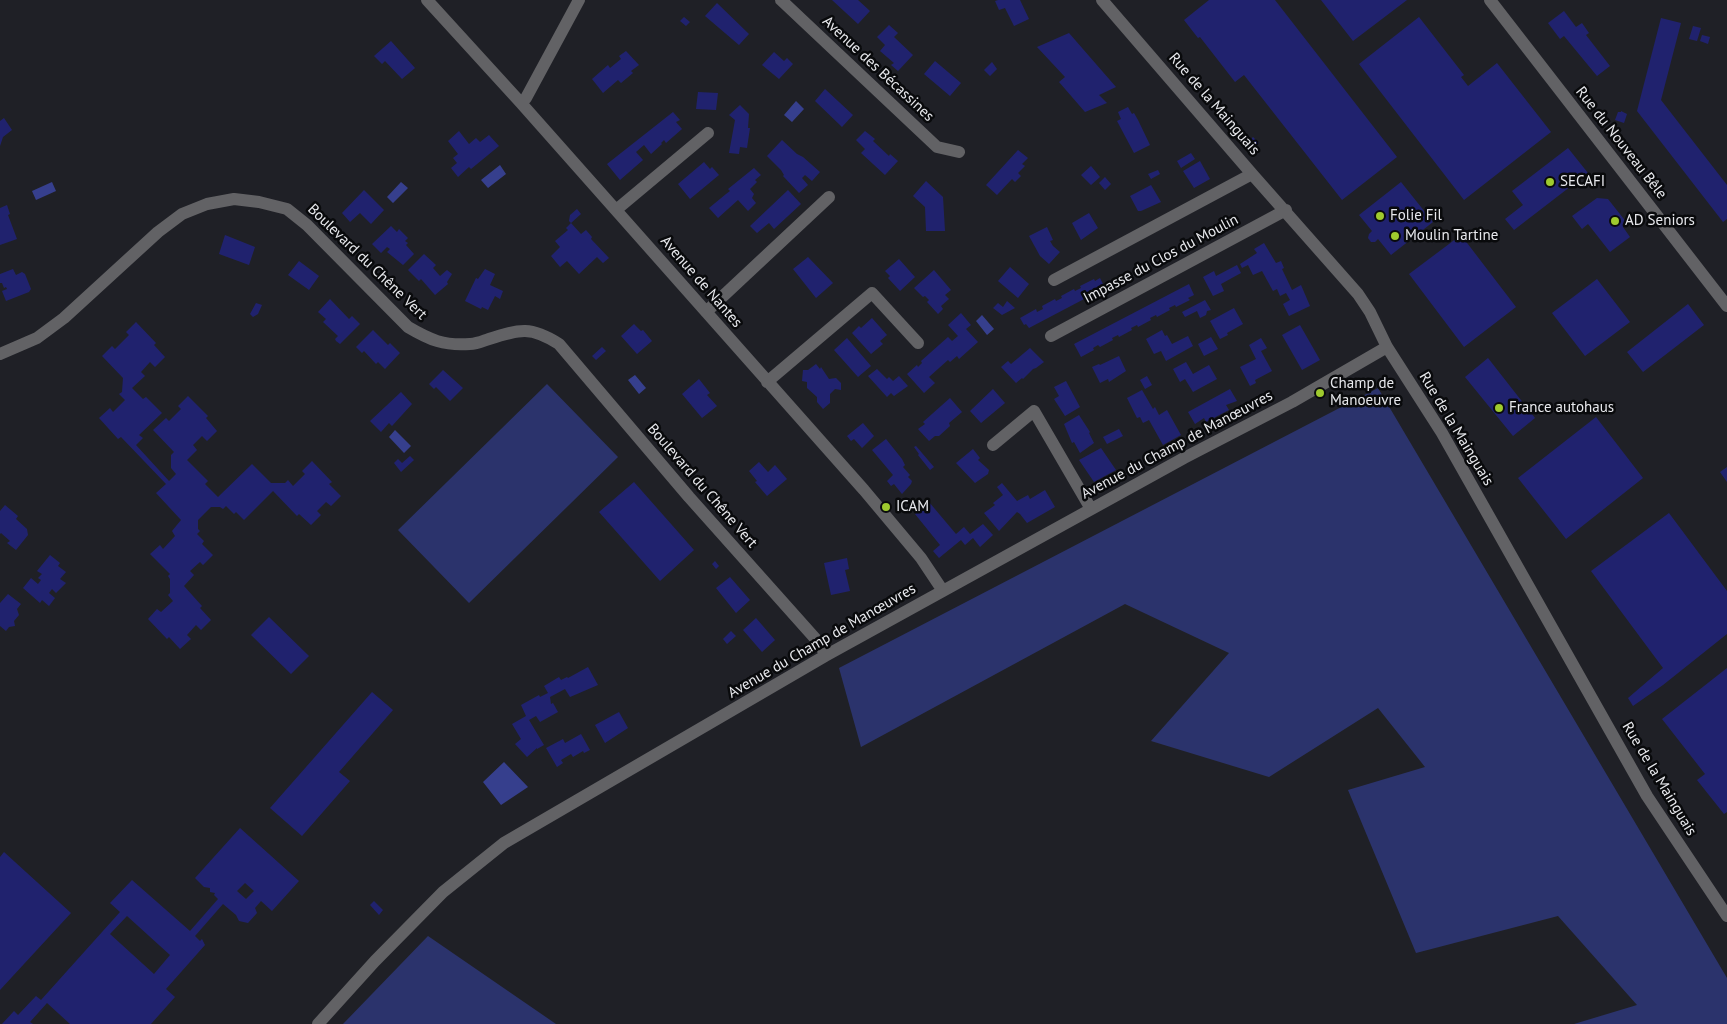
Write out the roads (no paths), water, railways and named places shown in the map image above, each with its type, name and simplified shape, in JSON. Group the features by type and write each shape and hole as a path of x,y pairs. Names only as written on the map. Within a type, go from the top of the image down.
{"street":[{"name":"Avenue de Nantes","path":"427,0 616,210 915,551 943,591"},
{"path":"521,103 526,98 579,0"},
{"name":"Avenue des Bécassines","path":"781,0 937,147 959,152"},
{"name":"Rue de la Mainguais","path":"1102,0 1358,294 1370,312 1387,347 1442,433 1647,796 1727,916"},
{"name":"Rue du Nouveau Bêle","path":"1490,0 1727,306"},
{"path":"616,210 708,133"},
{"path":"1054,280 1252,174"},
{"path":"706,312 829,198"},
{"name":"Boulevard du Chêne Vert","path":"0,354 37,338 64,318 158,232 182,214 207,204 234,199 260,202 287,209 307,225 408,327 429,339 447,344 472,344 509,333 527,330 544,335 559,344 689,497 821,645 825,656"},
{"name":"Impasse du Clos du Moulin","path":"1051,336 1286,210"},
{"path":"767,382 872,294 918,342"},
{"name":"Avenue du Champ de Manœuvres","path":"318,1024 374,961 442,892 504,843 825,656 1292,402 1387,347"},
{"path":"993,445 1034,412 1091,510"}],"place":[{"name":"SECAFI","path":"1550,182"},
{"name":"Folie Fil","path":"1380,216"},
{"name":"AD Seniors","path":"1615,221"},
{"name":"Moulin Tartine","path":"1395,236"},
{"name":"Champ de Manoeuvre","path":"1320,393"},
{"name":"France autohaus","path":"1499,408"},
{"name":"ICAM","path":"886,507"}]}
